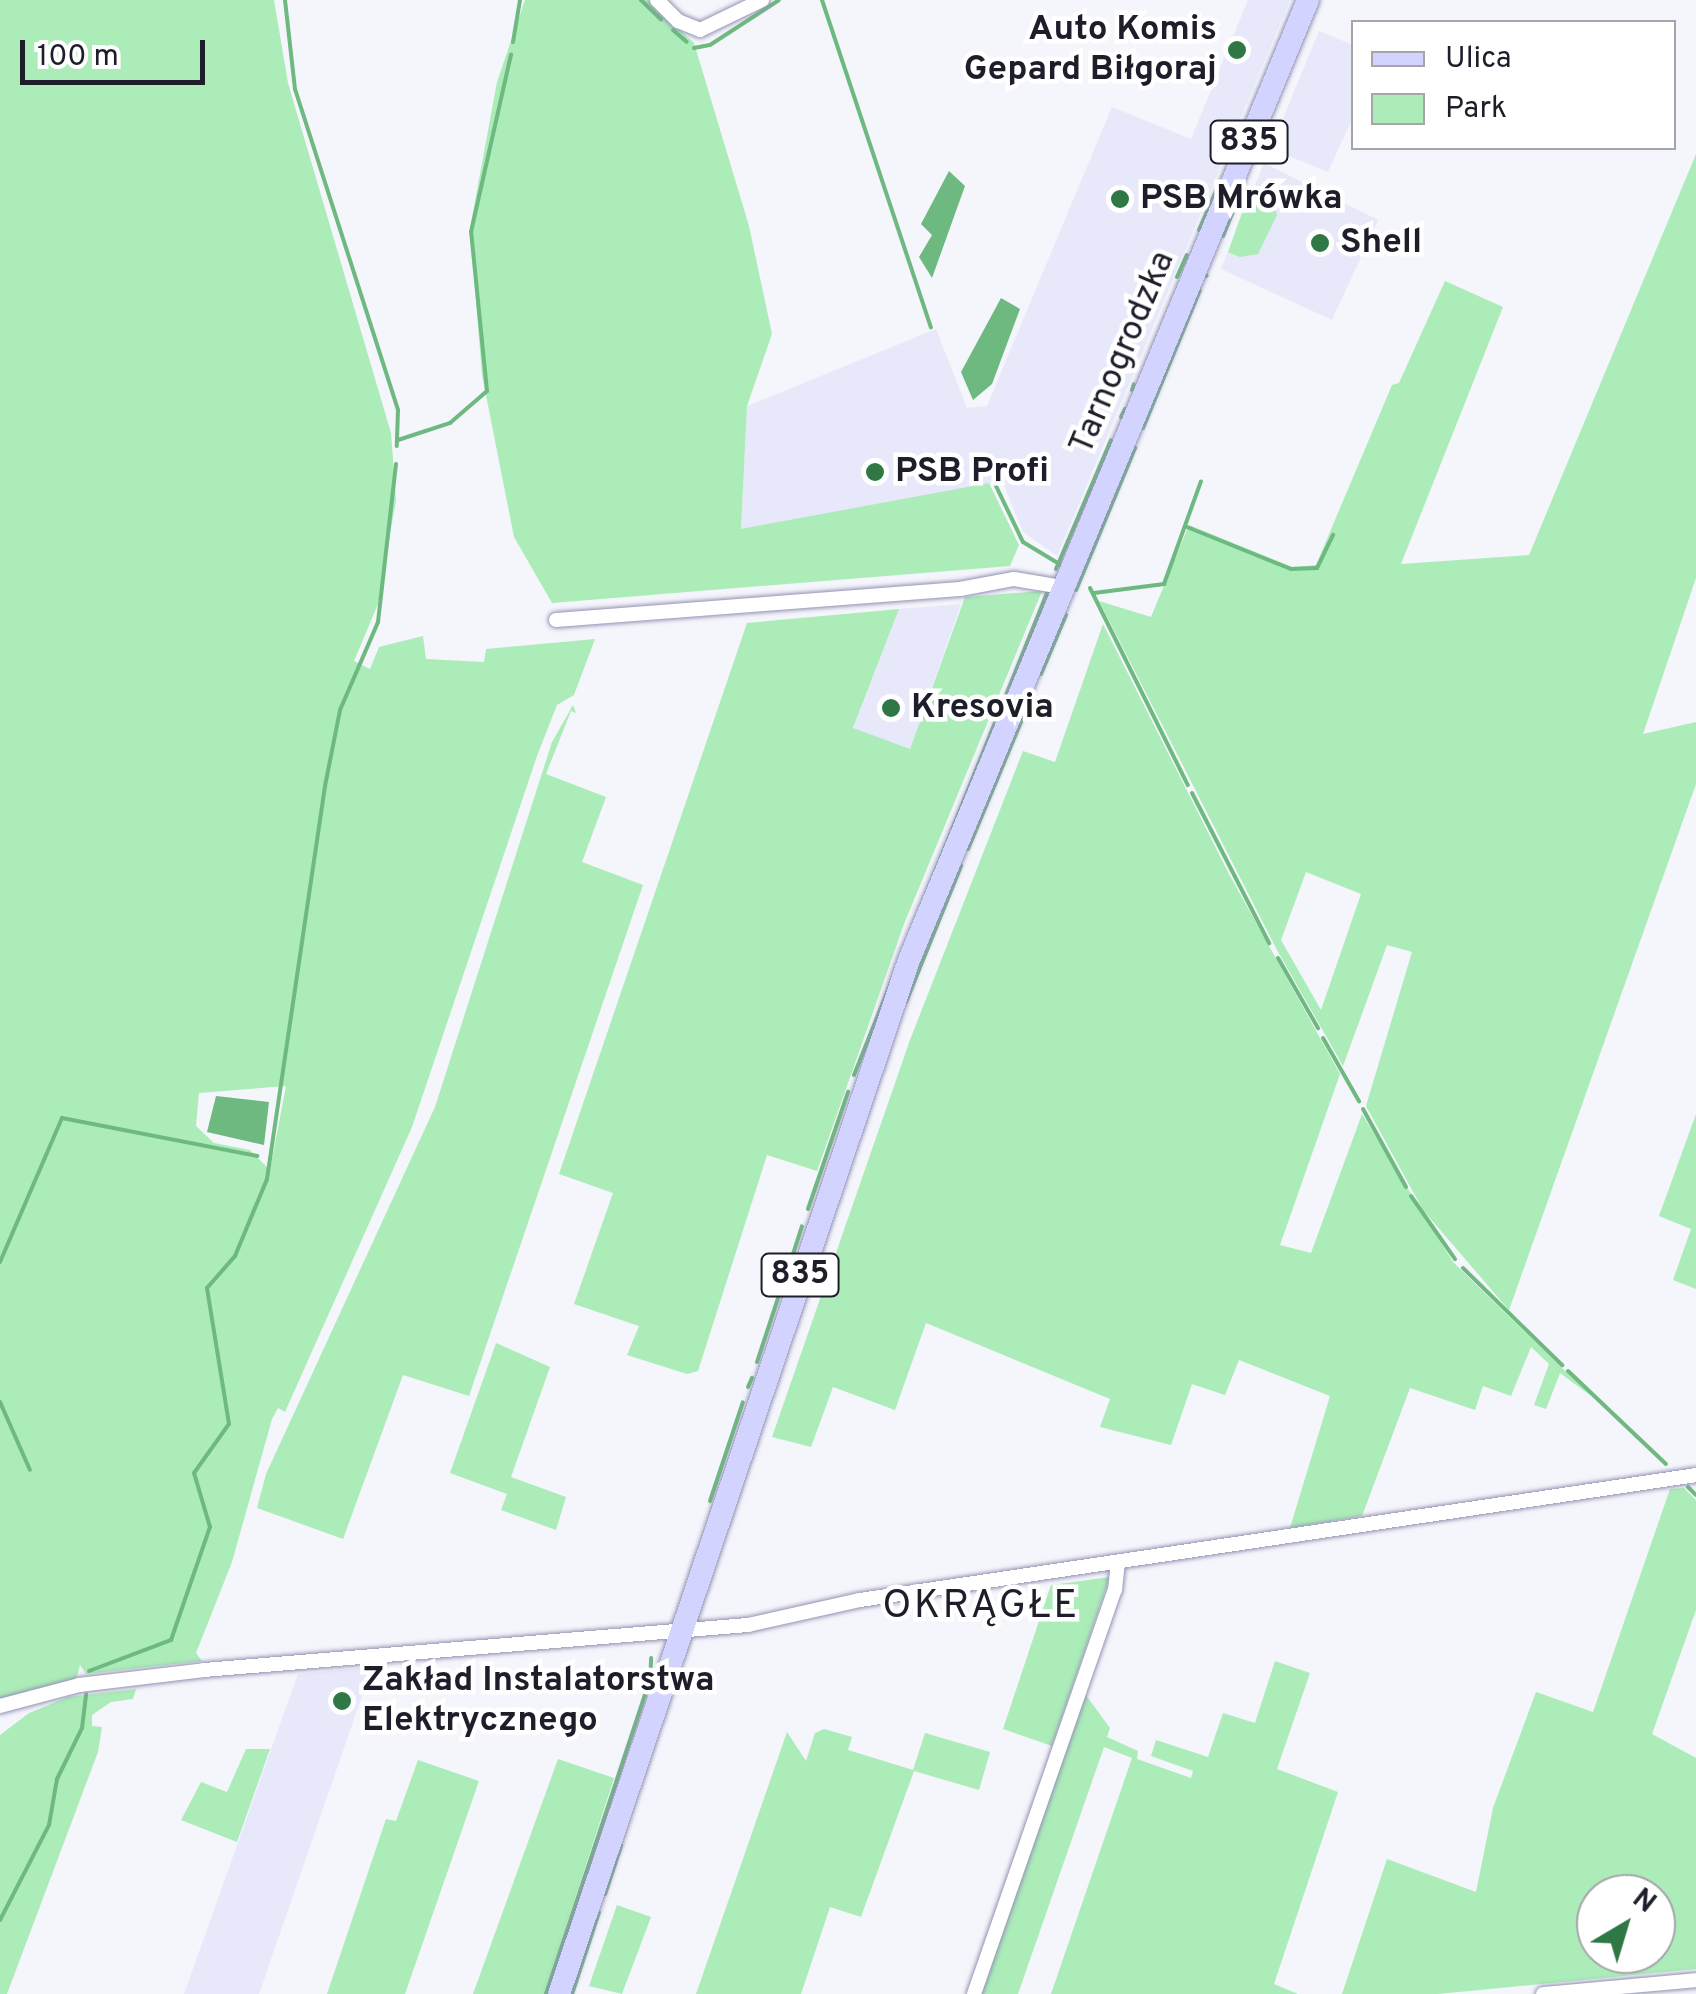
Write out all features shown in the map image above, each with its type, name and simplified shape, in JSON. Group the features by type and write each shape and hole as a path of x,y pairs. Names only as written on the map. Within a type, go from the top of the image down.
{"main road":[{"name":"Tarnogrodzka","path":"1068,577 1308,0"},
{"name":"835","path":"558,1994 883,1030 1068,577"}],"street":[{"path":"657,0 678,21 700,30 762,0"},
{"path":"556,620 960,588 1014,578 1068,577"},
{"path":"0,1706 80,1684 204,1670 748,1625 860,1600 1696,1474"},
{"path":"974,1994 1115,1590 1118,1563"},
{"path":"1543,1994 1696,1980"}],"shaded area":[{"path":"1248,0 1290,0 1057,556 1023,532 1002,481 741,530 747,406 936,329 967,408 987,406 1112,107 1191,139"},
{"path":"1319,31 1351,44 1351,121 1328,172 1284,154 1277,133"},
{"path":"1264,163 1378,220 1332,320 1221,269"},
{"path":"949,171 965,186 932,278 919,257 932,235 921,224"},
{"path":"1001,298 1020,309 992,384 973,400 961,372"},
{"path":"961,604 910,749 853,729 899,609"},
{"path":"216,1096 269,1102 264,1145 207,1132"},
{"path":"372,1667 259,1994 184,1994 298,1674"}],"green space":[{"path":"0,0 274,0 288,83 391,433 396,500 378,604 354,661 370,669 379,647 423,636 426,659 484,662 486,649 595,639 574,695 557,705 537,756 412,1127 285,1412 278,1408 272,1419 232,1562 196,1653 202,1661 86,1674 80,1665 76,1680 0,1699","holes":["286,1086 270,1170 250,1150 214,1143 196,1126 199,1093"]},
{"path":"525,0 648,0 694,43 749,226 772,334 747,406 741,529 989,483 1019,545 1010,566 552,603 514,537 482,375 470,228 497,82"},
{"path":"1696,154 1696,578 1643,734 1696,722 1696,784 1509,1310 1423,1210 1366,1106 1412,952 1387,945 1343,1066 1277,950 1099,601 1151,617 1189,525 1292,567 1316,565 1392,385 1399,383 1445,281 1503,307 1401,564 1529,555","holes":["1306,872 1361,894 1321,1010 1281,940"]},
{"path":"1252,185 1273,201 1277,215 1258,254 1240,257 1228,252"},
{"path":"1042,591 904,924 817,1171 767,1155 698,1371 687,1374 627,1355 639,1326 574,1304 613,1193 559,1174 747,623 899,609 853,728 910,749 965,597"},
{"path":"1103,624 1229,874 1340,1074 1280,1245 1311,1253 1362,1114 1453,1262 1591,1396 1560,1373 1546,1409 1534,1405 1549,1364 1531,1347 1511,1396 1483,1386 1475,1410 1410,1388 1362,1516 1290,1528 1330,1396 1239,1360 1225,1395 1192,1384 1171,1445 1100,1427 1110,1399 926,1323 895,1410 833,1387 811,1447 772,1437 910,1040 1023,751 1055,762"},
{"path":"573,705 576,713 571,711 546,774 606,797 582,862 643,885 469,1396 403,1375 343,1539 257,1508 266,1474 435,1107 552,742"},
{"path":"1696,1114 1696,1289 1673,1280 1691,1229 1659,1216"},
{"path":"496,1343 550,1367 511,1477 566,1497 556,1530 501,1510 507,1494 450,1473"},
{"path":"1684,1488 1696,1500 1696,1610 1652,1734 1696,1758 1696,1969 1676,1971 1676,1874 1576,1874 1576,1974 1644,1974 1438,1994 1342,1994 1387,1859 1476,1892 1493,1808 1536,1692 1593,1712 1670,1489"},
{"path":"1110,1577 1052,1746 1003,1729 1051,1585"},
{"path":"1275,1661 1310,1673 1277,1769 1338,1792 1274,1984 1298,1994 1051,1994 1132,1758 1104,1747 1018,1994 981,1994 1086,1695 1110,1728 1107,1737 1138,1751 1137,1759 1191,1778 1193,1771 1151,1756 1156,1740 1208,1757 1223,1713 1255,1723"},
{"path":"136,1689 133,1699 111,1702 92,1715 92,1726 102,1727 98,1752 7,1994 0,1994 0,1735 29,1713 68,1697"},
{"path":"824,1729 852,1737 848,1750 913,1770 925,1733 990,1752 979,1790 914,1771 861,1917 830,1907 801,1994 696,1994 787,1732 806,1761 815,1733"},
{"path":"246,1749 270,1749 237,1842 181,1820 201,1782 227,1792"},
{"path":"558,1759 614,1778 544,1994 473,1994"},
{"path":"418,1760 479,1781 405,1994 327,1994 386,1819 396,1821"},
{"path":"617,1905 651,1917 622,1994 589,1986"}],"waterway":[{"path":"285,0 295,89 398,410 397,446"},
{"path":"513,42 520,0"},
{"path":"641,0 661,19"},
{"path":"694,48 710,45 779,0"},
{"path":"822,0 931,327"},
{"path":"673,30 687,42"},
{"path":"398,440 450,423 487,391 471,232 511,54"},
{"path":"1199,230 1217,189"},
{"path":"1223,236 1238,199"},
{"path":"1177,277 1187,255"},
{"path":"1143,428 1200,290"},
{"path":"1132,390 1134,384"},
{"path":"1121,417 1125,409"},
{"path":"1056,569 1111,440"},
{"path":"1076,590 1135,448"},
{"path":"89,1671 171,1640 210,1527 194,1473 229,1424 207,1288 235,1256 267,1179 325,786 340,710 378,622 396,464"},
{"path":"1094,593 1164,584 1201,481"},
{"path":"996,486 1023,542 1061,565"},
{"path":"1187,527 1291,569 1317,568 1333,535"},
{"path":"1090,588 1188,785"},
{"path":"854,1075 1047,593"},
{"path":"1041,674 1066,615"},
{"path":"968,849 1033,693"},
{"path":"1192,793 1269,943"},
{"path":"906,1002 961,866"},
{"path":"1278,958 1318,1028"},
{"path":"1323,1038 1359,1101"},
{"path":"808,1209 848,1092"},
{"path":"1363,1109 1406,1187"},
{"path":"0,1262 62,1118 257,1156"},
{"path":"1411,1196 1455,1259"},
{"path":"787,1273 802,1226"},
{"path":"1463,1268 1562,1365"},
{"path":"757,1362 781,1289"},
{"path":"1568,1371 1666,1464"},
{"path":"748,1387 752,1378"},
{"path":"0,1402 30,1470"},
{"path":"710,1501 743,1402"},
{"path":"1688,1487 1696,1495"},
{"path":"546,1994 650,1680 651,1658"},
{"path":"0,1920 49,1825 57,1779 82,1728 86,1694"},
{"path":"605,1894 621,1846"},
{"path":"572,1994 599,1912"}],"place":[{"name":"Auto Komis Gepard Biłgoraj","path":"1237,50"},
{"name":"PSB Mrówka","path":"1120,199"},
{"name":"Shell","path":"1320,243"},
{"name":"PSB Profi","path":"875,472"},
{"name":"Kresovia","path":"891,708"},
{"name":"Zakład Instalatorstwa Elektrycznego","path":"342,1701"}],"district":[{"name":"OKRĄGŁE","path":"981,1607"}]}
